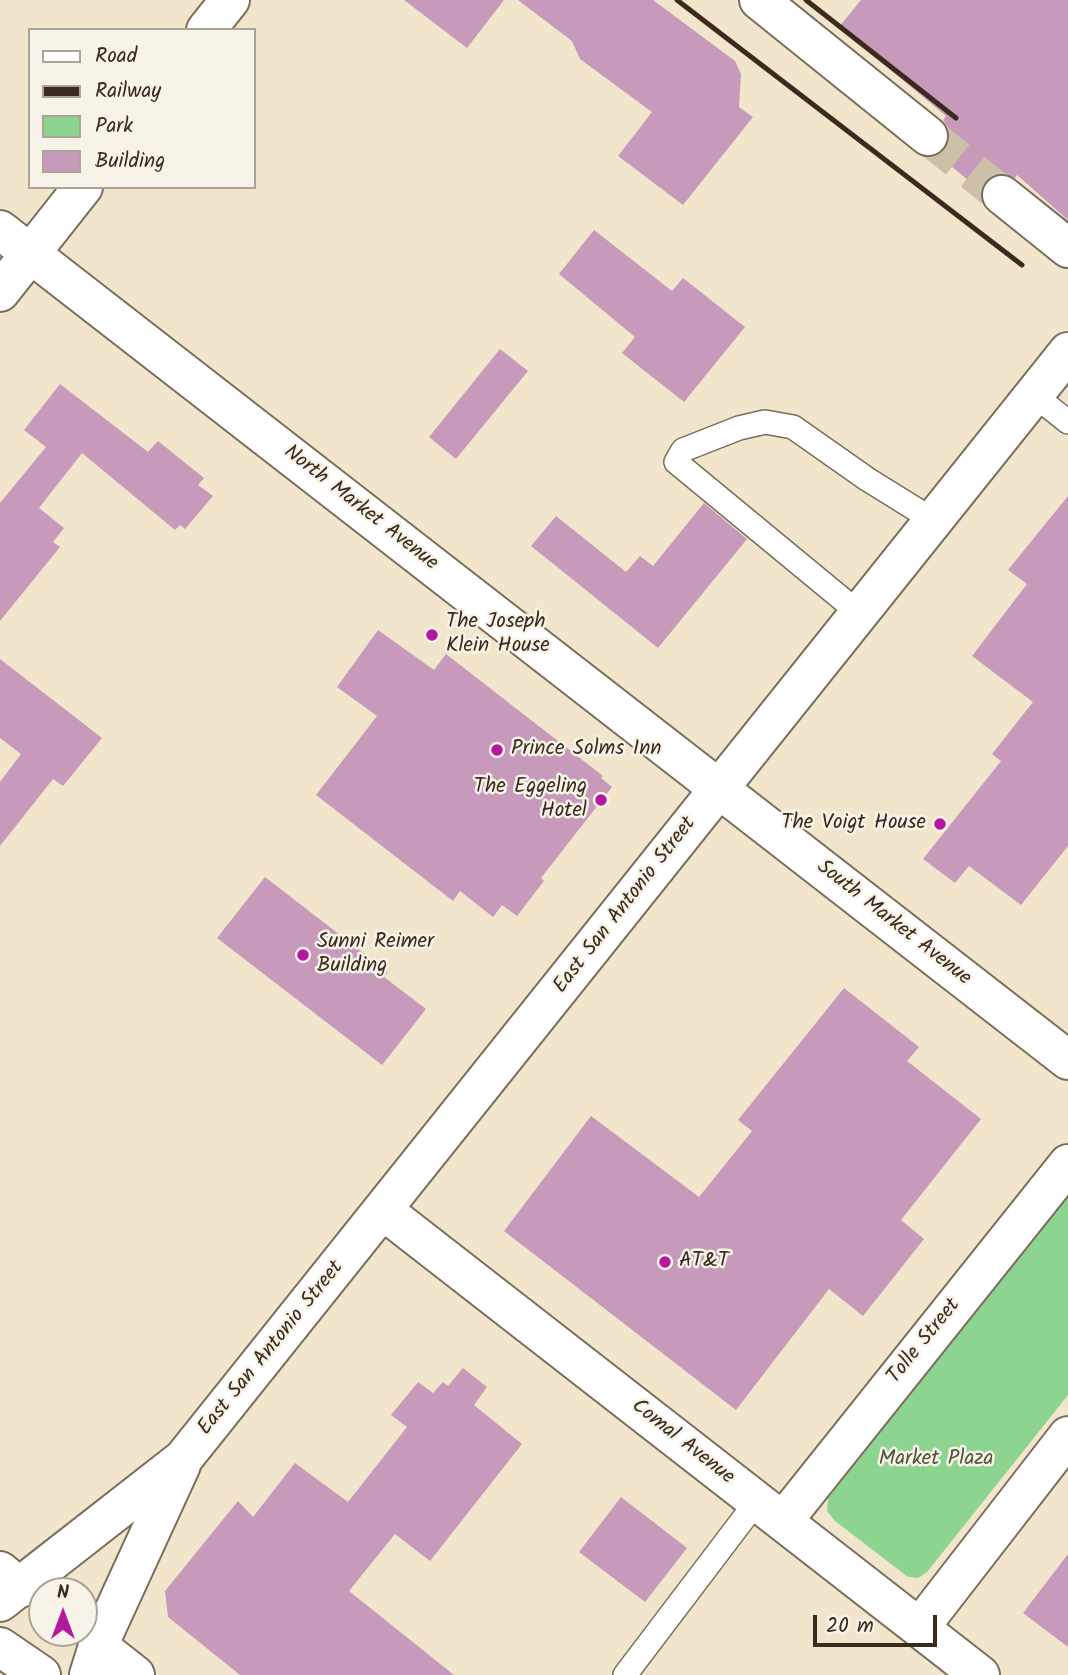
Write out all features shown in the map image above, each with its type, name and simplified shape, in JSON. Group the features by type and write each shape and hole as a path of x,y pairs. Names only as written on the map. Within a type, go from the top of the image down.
{"street":[{"path":"208,28 230,0"},
{"path":"759,0 928,135"},
{"path":"0,292 81,189"},
{"path":"1002,195 1068,248"},
{"name":"North Market Avenue","path":"0,230 719,788"},
{"name":"East San Antonio Street","path":"94,1660 183,1460 1068,352"},
{"name":"South Market Avenue","path":"719,788 1068,1060"},
{"name":"Tolle Street","path":"770,1511 1068,1164"},
{"name":"Comal Avenue","path":"384,1211 980,1675"},
{"path":"919,1627 1068,1436"},
{"name":"East San Antonio Street","path":"7,1587 183,1460"},
{"path":"0,1647 41,1675"},
{"path":"94,1660 135,1675"}],"lane":[{"path":"1034,395 1068,422"},
{"path":"859,612 676,462 683,450 739,428 765,422 793,427 867,479 933,520"},
{"path":"625,1675 770,1511"}],"green space":[{"name":"Market Plaza","path":"1068,1196 1068,1395 927,1572 918,1578 908,1577 835,1521 827,1511 828,1498"}],"building":[{"path":"404,0 504,0 467,48"},
{"path":"518,0 653,0 735,61 741,74 739,107 753,117 683,205 618,156 652,112 580,59 572,41"},
{"path":"861,0 1068,0 1068,220 1017,175 1015,178 1005,173 993,175 985,181 981,191 938,155 949,140 949,129 943,120 946,116 839,27"},
{"path":"594,230 672,291 683,278 745,327 684,402 622,353 635,337 559,274"},
{"path":"500,349 528,371 456,459 429,437"},
{"path":"60,384 148,452 158,441 204,478 198,485 213,496 185,529 180,525 175,530 82,453 39,508 64,528 53,542 60,547 0,621 0,503 46,447 24,430"},
{"path":"1068,496 1068,846 1021,905 969,866 955,883 923,859 1001,761 992,754 1033,702 972,656 1027,584 1008,570"},
{"path":"704,503 747,539 658,648 531,546 556,516 626,572 640,556 653,566"},
{"path":"378,630 434,670 446,654 603,776 601,778 612,787 541,878 544,881 517,916 502,905 493,917 460,891 453,901 316,795 377,716 337,687"},
{"path":"0,659 102,738 63,786 53,779 0,846 0,782 21,754 0,738"},
{"name":"Sunni Reimer Building","path":"265,877 388,972 384,977 426,1009 382,1065 217,938"},
{"path":"844,988 919,1047 907,1061 981,1119 901,1220 924,1239 863,1316 829,1289 736,1410 504,1231 591,1116 699,1197 752,1131 738,1120"},
{"path":"463,1368 487,1387 474,1405 522,1444 430,1561 395,1534 349,1591 454,1675 240,1675 168,1617 165,1591 238,1501 253,1517 295,1463 348,1502 407,1427 391,1415 418,1382 433,1393 443,1382 448,1386"},
{"path":"621,1497 687,1548 645,1602 579,1552"},
{"path":"1068,1554 1068,1647 1023,1613"}],"tunnel":[{"path":"928,136 1002,195"}],"railway":[{"path":"677,0 1022,265"},
{"path":"806,0 956,118"}],"place":[{"name":"The Joseph Klein House","path":"432,635"},
{"name":"Prince Solms Inn","path":"497,750"},
{"name":"The Eggeling Hotel","path":"601,800"},
{"name":"The Voigt House","path":"940,824"},
{"name":"Sunni Reimer Building","path":"303,955"},
{"name":"AT&T","path":"665,1262"}]}
